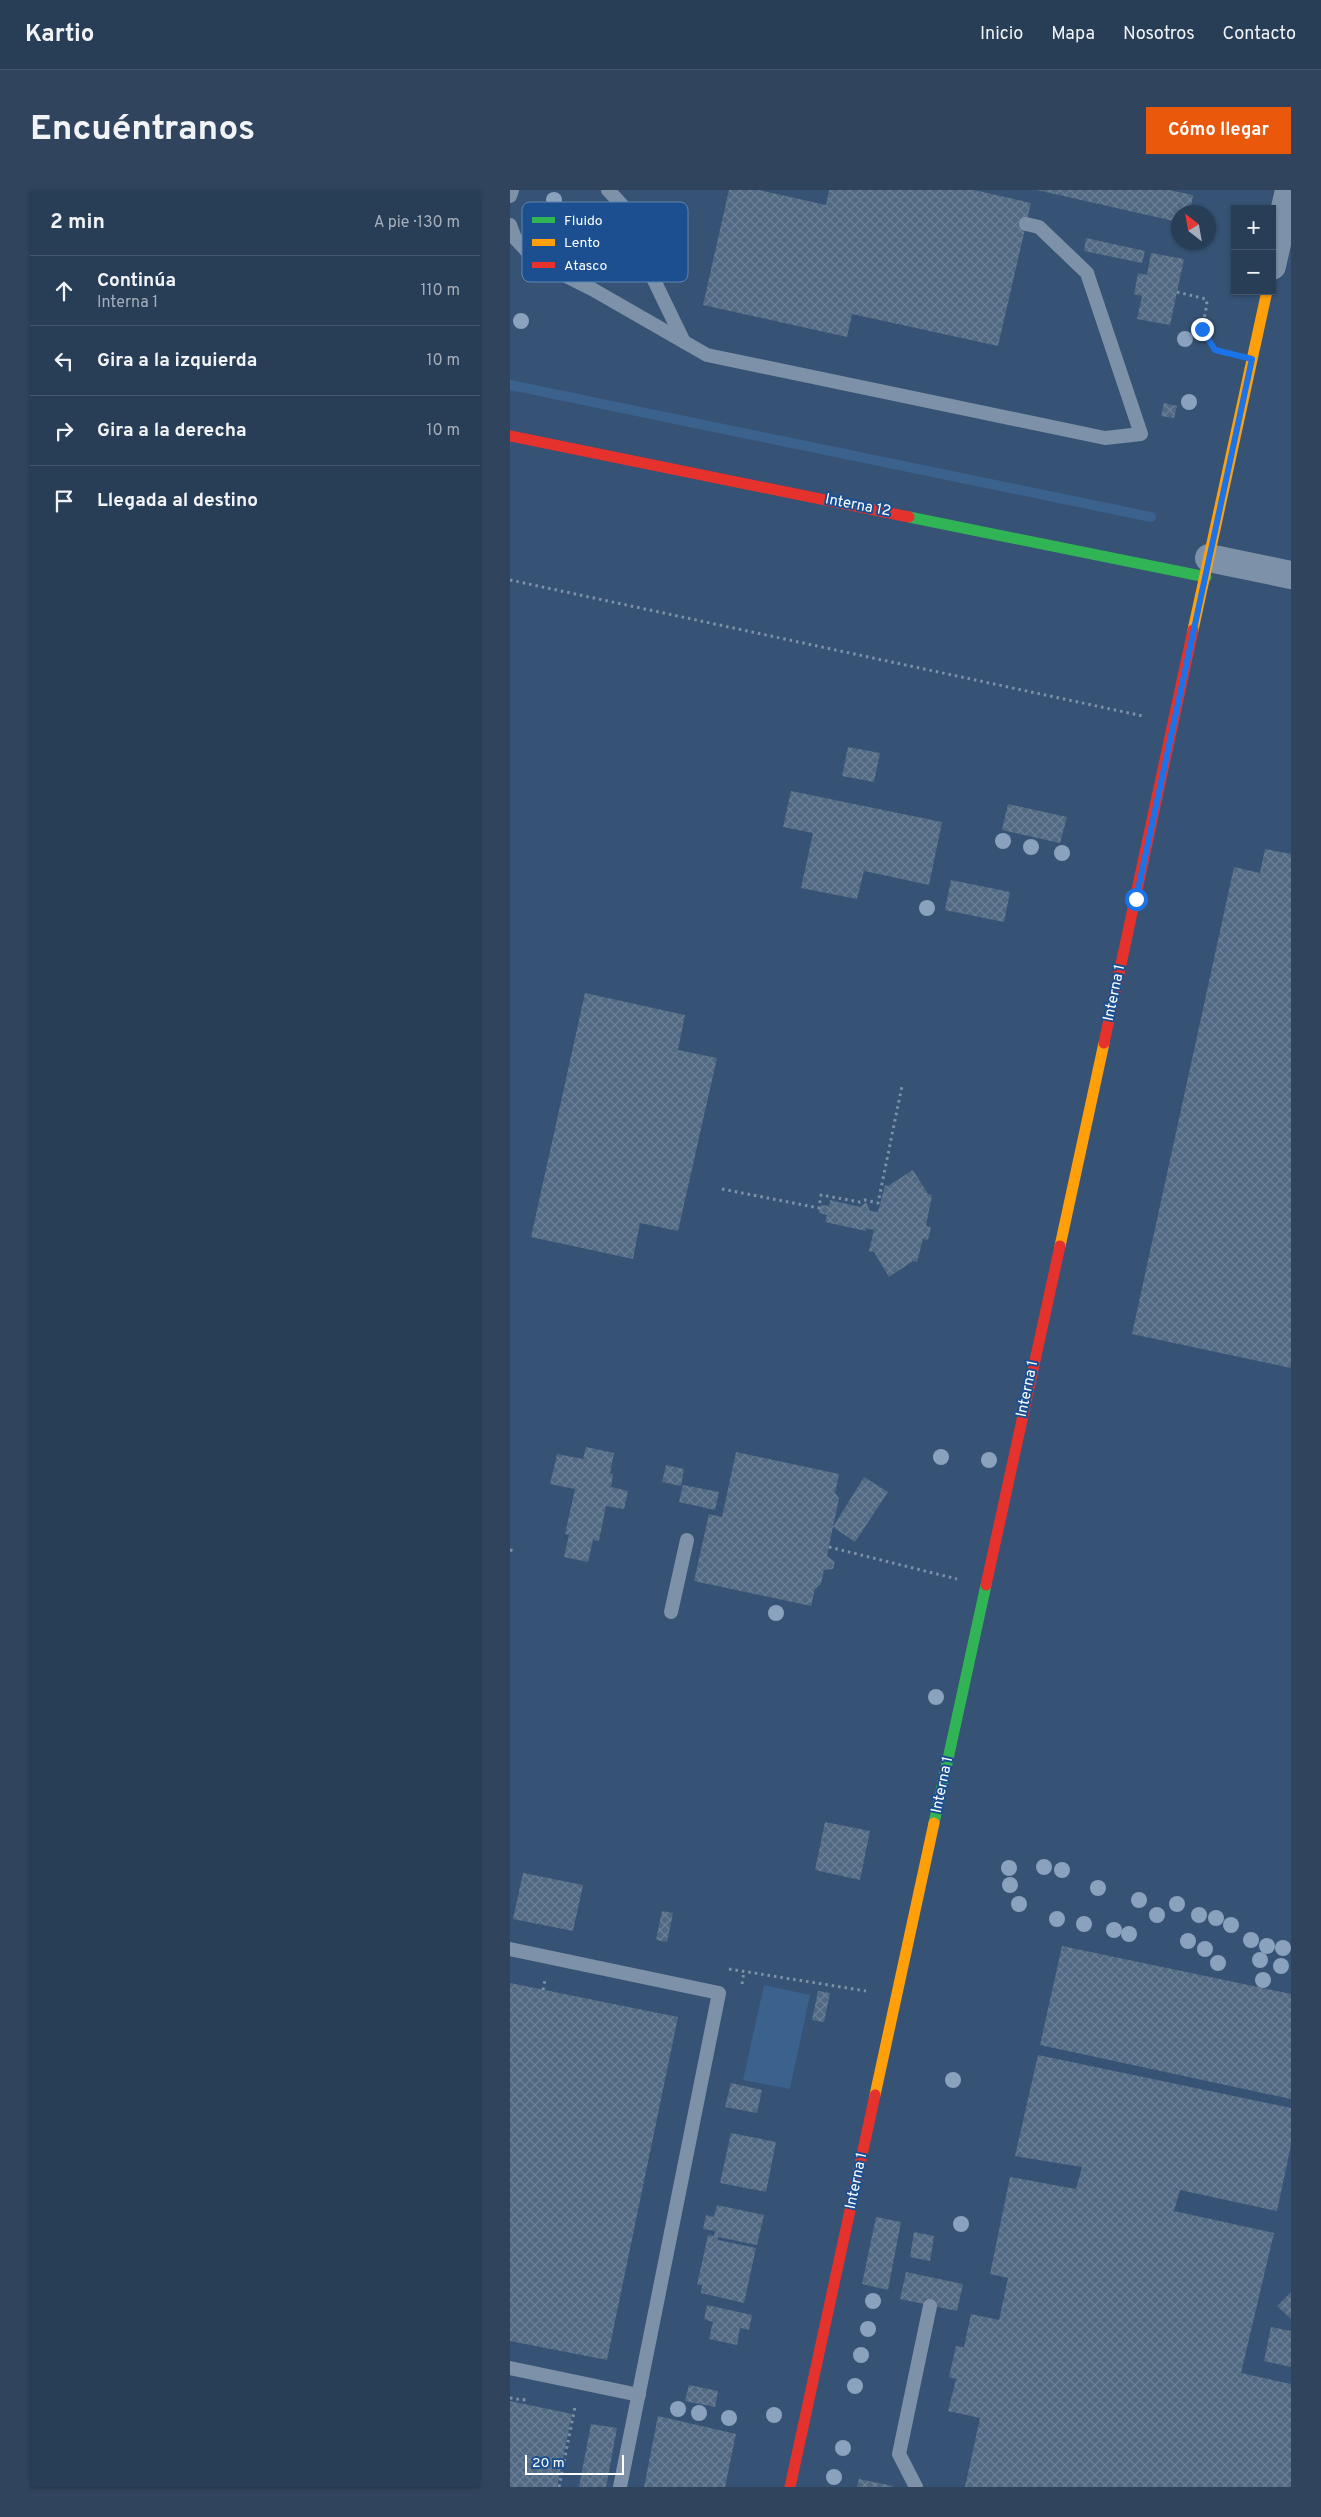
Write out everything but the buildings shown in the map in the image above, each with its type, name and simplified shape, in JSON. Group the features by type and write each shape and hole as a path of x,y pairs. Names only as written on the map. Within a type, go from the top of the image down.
{"street":[{"path":"1276,250 1289,190"},
{"name":"Interna 1","path":"790,2487 1266,295"},
{"name":"Interna 12","path":"510,436 1207,568 1291,576"}],"lane":[{"path":"510,196 512,190"},
{"path":"608,190 618,202"},
{"path":"510,224 515,238 522,246"},
{"path":"578,282 707,355 1105,438 1141,434 1087,273 1039,227 1026,224"},
{"path":"655,282 684,342"},
{"path":"671,1612 688,1540"},
{"path":"510,1950 719,1992 620,2487"},
{"path":"916,2487 899,2454 930,2306"},
{"path":"510,2368 639,2395"}],"path":[{"path":"1177,292 1206,299 1207,304 1202,329 1215,350 1252,359"},
{"path":"510,580 1173,722"},
{"path":"722,1189 819,1208 822,1195 860,1202 865,1200 878,1202 902,1086"},
{"path":"829,1547 986,1585"},
{"path":"559,2487 576,2404"}],"water":[{"path":"764,1985 810,1995 790,2089 743,2080"}],"waterway":[{"path":"510,385 1151,517"}],"traffic: fast":[{"path":"909,517 1206,577"},
{"path":"934,1823 986,1585"}],"traffic: slow":[{"path":"1193,630 1266,295"},
{"path":"1060,1246 1104,1043"},
{"path":"875,2095 934,1823"}],"traffic: jam":[{"path":"510,436 909,517"},
{"path":"1104,1043 1193,630"},
{"path":"986,1585 1060,1246"},
{"path":"790,2487 875,2095"}],"route":[{"path":"1136,899 1252,359 1215,350 1202,329"}]}
